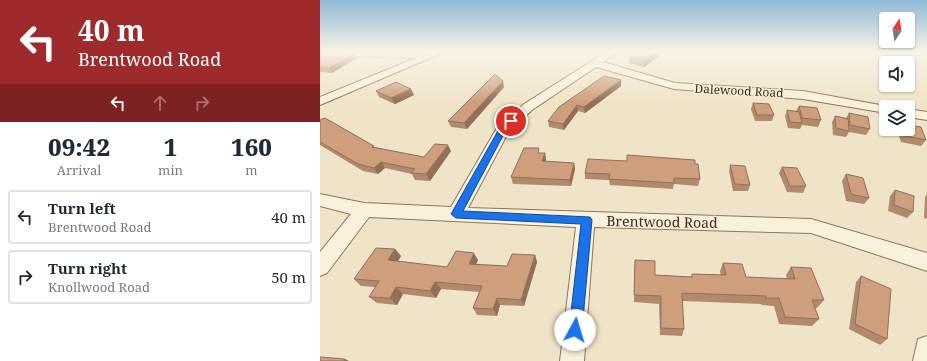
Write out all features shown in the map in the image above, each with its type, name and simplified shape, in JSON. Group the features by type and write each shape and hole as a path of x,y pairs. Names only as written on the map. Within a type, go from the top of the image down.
{"street":[{"path":"320,101 396,69"},
{"path":"456,214 503,129 528,107 585,69"},
{"name":"Dalewood Road","path":"614,69 674,86 803,95 879,108"},
{"path":"915,114 927,116"},
{"name":"Brentwood Road","path":"320,200 364,210 586,220 811,226 842,234 927,262"},
{"path":"320,267 364,210"},
{"path":"572,361 586,220"},
{"path":"925,361 927,348"}],"building":[{"path":"495,74 503,81 464,123 448,121"},
{"path":"604,76 621,80 584,107 577,105 563,124 548,121 559,107"},
{"path":"396,82 411,89 391,98 376,91"},
{"path":"753,103 769,104 774,115 757,115"},
{"path":"799,106 817,108 821,120 802,118"},
{"path":"787,110 799,112 802,123 790,122"},
{"path":"849,113 868,117 870,129 850,125"},
{"path":"835,116 848,119 849,131 836,128"},
{"path":"325,118 374,146 372,147 424,157 435,144 448,145 426,174 411,173 415,169 381,162 374,168 358,164 320,142 320,120"},
{"path":"915,126 921,127 926,140 905,136 915,136"},
{"path":"524,148 539,148 538,153 545,153 542,161 574,163 570,180 511,177"},
{"path":"627,155 695,160 695,164 698,164 700,179 674,178 674,183 609,179 610,174 585,173 588,159 627,161"},
{"path":"730,165 745,166 750,185 735,184"},
{"path":"782,167 797,168 806,186 790,186"},
{"path":"846,174 863,178 869,198 851,194"},
{"path":"895,190 914,196 913,212 894,205"},
{"path":"376,248 395,249 388,260 447,267 456,251 474,253 469,264 507,266 512,254 535,255 521,300 497,298 493,309 473,308 482,286 435,282 430,291 396,287 390,298 369,297 379,281 354,279"},
{"path":"635,260 655,261 655,275 692,277 692,274 726,275 723,263 742,264 746,277 795,279 791,267 811,268 824,300 812,300 819,319 785,317 779,298 766,298 766,296 682,293 684,329 661,328 661,296 634,295"},
{"path":"861,276 891,289 887,339 855,324"},
{"path":"320,357 345,359 344,361 320,361"}],"route":[{"path":"511,121 503,129 456,214 586,220 575,330"}]}
